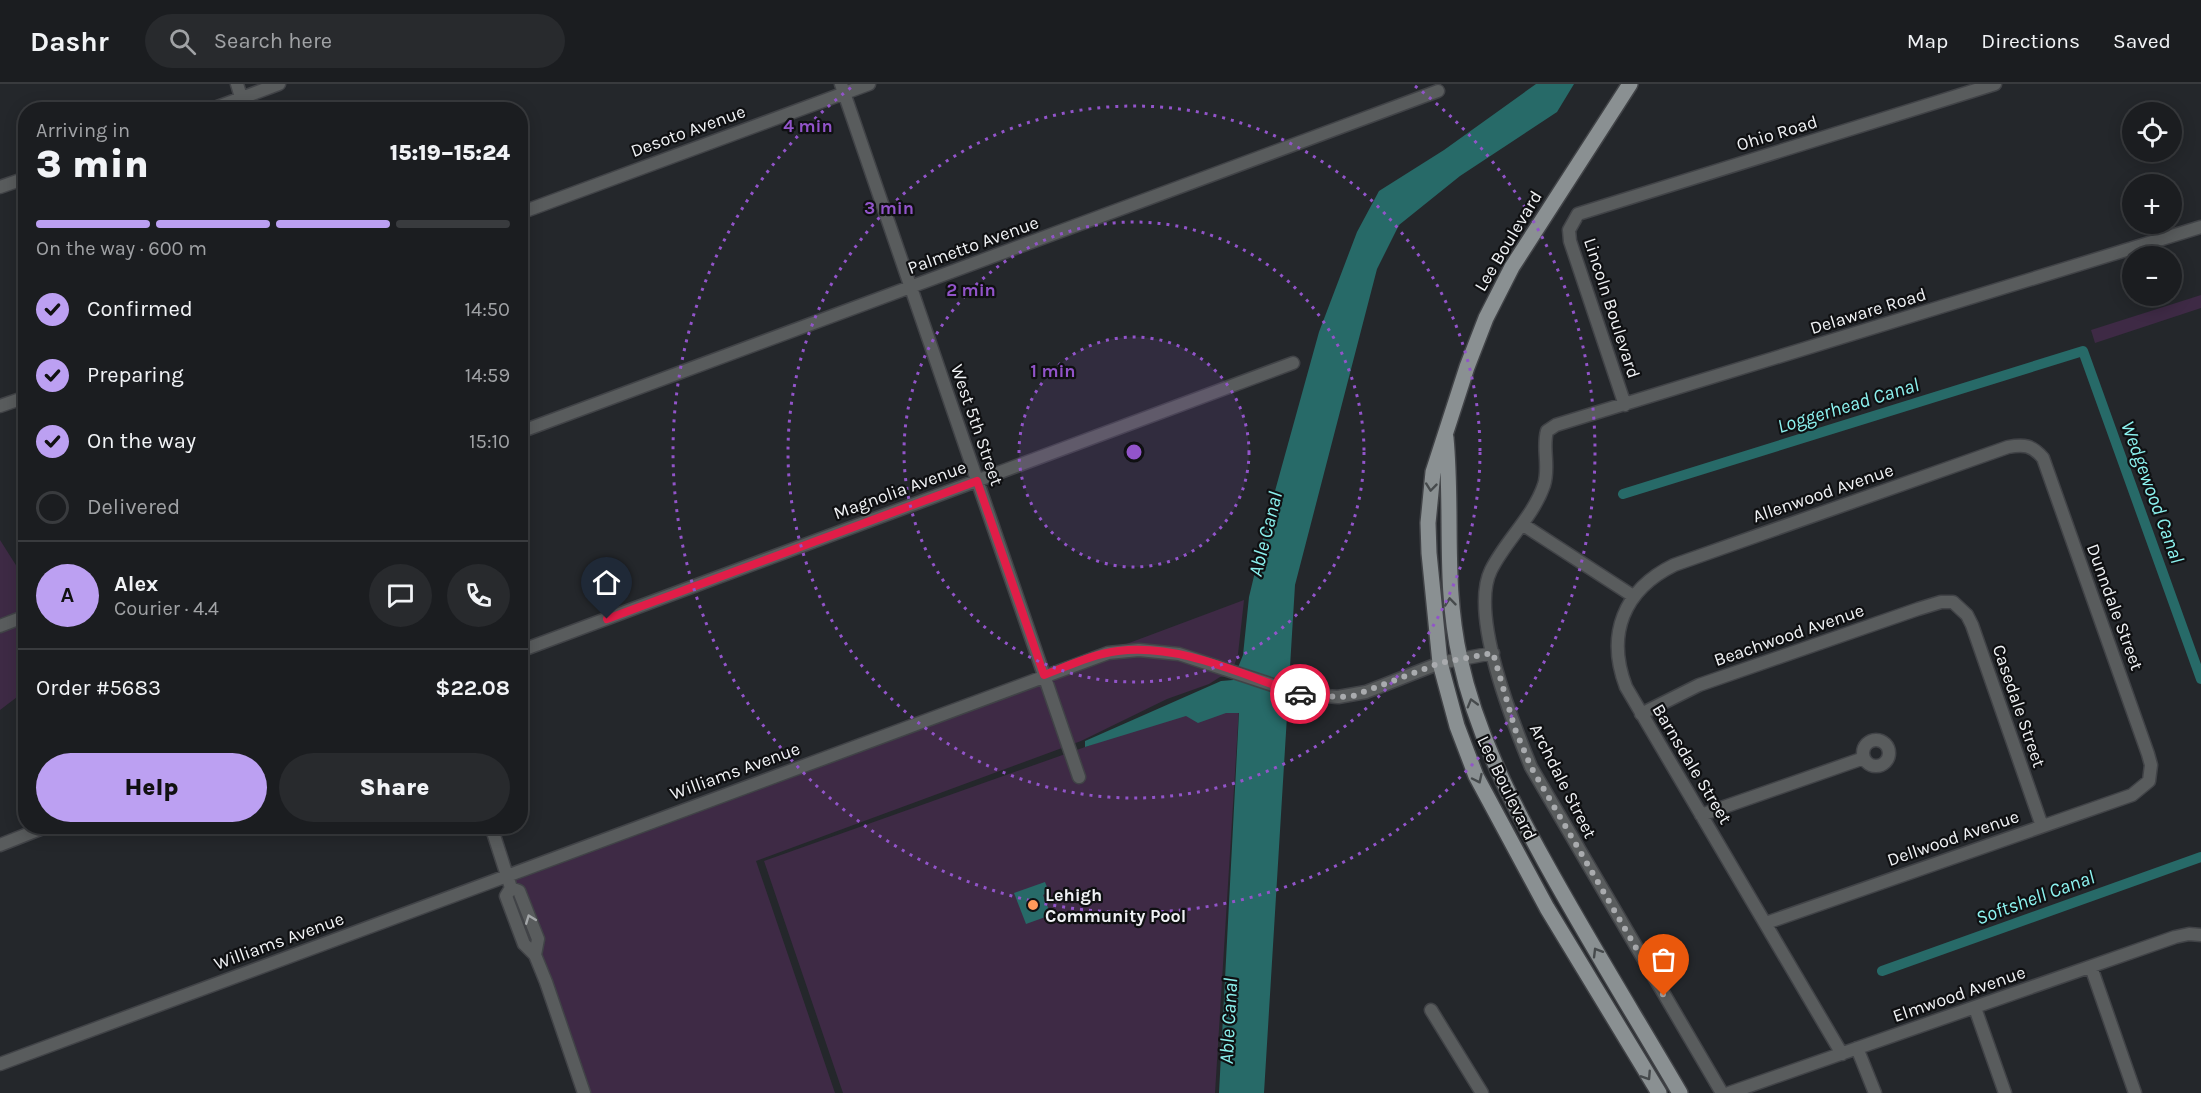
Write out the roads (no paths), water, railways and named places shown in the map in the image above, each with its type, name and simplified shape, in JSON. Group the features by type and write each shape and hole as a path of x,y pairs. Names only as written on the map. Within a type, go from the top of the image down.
{"main road":[{"name":"Lee Boulevard","path":"1630,84 1500,289 1475,344 1433,472 1428,523 1440,663 1457,726 1476,776 1541,898 1659,1093"},
{"name":"Lee Boulevard","path":"1446,431 1449,472 1447,522 1450,604 1460,659 1477,721 1495,769 1564,896 1680,1093"},
{"path":"1592,983 1603,982 1641,1043 1658,1054"}],"street":[{"path":"237,84 242,102"},
{"path":"247,102 279,84"},
{"name":"Desoto Avenue","path":"528,210 843,89 869,84"},
{"name":"Ohio Road","path":"1572,221 1585,210 1995,84"},
{"name":"West 5th Street","path":"843,89 1079,777"},
{"name":"Palmetto Avenue","path":"528,429 1438,91"},
{"path":"0,187 18,181"},
{"name":"Lincoln Boulevard","path":"1572,221 1569,230 1570,241 1625,405"},
{"name":"Delaware Road","path":"1547,431 1556,425 2201,227"},
{"name":"Magnolia Avenue","path":"528,648 1293,363"},
{"path":"0,406 18,400"},
{"name":"Archdale Street","path":"1547,431 1546,476 1537,500 1487,578 1485,599 1493,653 1515,729 1536,775 1722,1093"},
{"name":"Allenwood Avenue","path":"1633,596 1662,571 1694,557 2008,447 2022,444 2035,448"},
{"name":"Dunndale Street","path":"2035,448 2043,458 2148,754 2151,765 2149,781"},
{"path":"1522,524 1633,596"},
{"name":"Barnsdale Street","path":"1633,596 1626,609 1619,636 1618,660 1626,687 1842,1054"},
{"name":"Beachwood Avenue","path":"1641,714 1699,686 1941,602 1953,602"},
{"name":"Casedale Street","path":"1953,602 1967,615 1972,625 2042,826"},
{"path":"0,626 18,619"},
{"name":"Williams Avenue","path":"0,1064 1108,653 1139,650 1179,654 1300,694 1338,697 1353,696 1440,663 1493,653"},
{"path":"1701,815 1864,758"},
{"name":"Dellwood Avenue","path":"1766,923 2132,795 2149,781"},
{"path":"0,844 27,834"},
{"path":"493,834 511,888 519,891 538,939 535,955 584,1093"},
{"name":"Elmwood Avenue","path":"1729,1093 2175,937 2189,934 2201,935"},
{"path":"2091,967 2135,1093"},
{"path":"1975,1008 2005,1093"},
{"path":"1431,1010 1482,1093"},
{"path":"1857,1048 1875,1093"}],"water":[{"name":"Able Canal","path":"1536,84 1574,84 1557,112 1460,176 1399,225 1377,269 1295,585 1264,1093 1219,1093 1239,713 1226,713 1198,723 1186,716 1085,747 1085,741 1221,681 1233,680 1243,655 1249,597 1270,509 1319,332 1357,232 1379,191 1444,150"},
{"name":"Lehigh Community Pool","path":"1045,882 1049,892 1043,895 1051,915 1026,924 1014,893"}],"waterway":[{"name":"Loggerhead Canal","path":"1623,494 2083,351 2201,679"},
{"name":"Softshell Canal","path":"1882,971 2201,857"}],"place":[{"name":"Lehigh Community Pool","path":"1033,905"}],"water label":[{"name":"Wedgewood Canal","path":"2153,492"}]}
